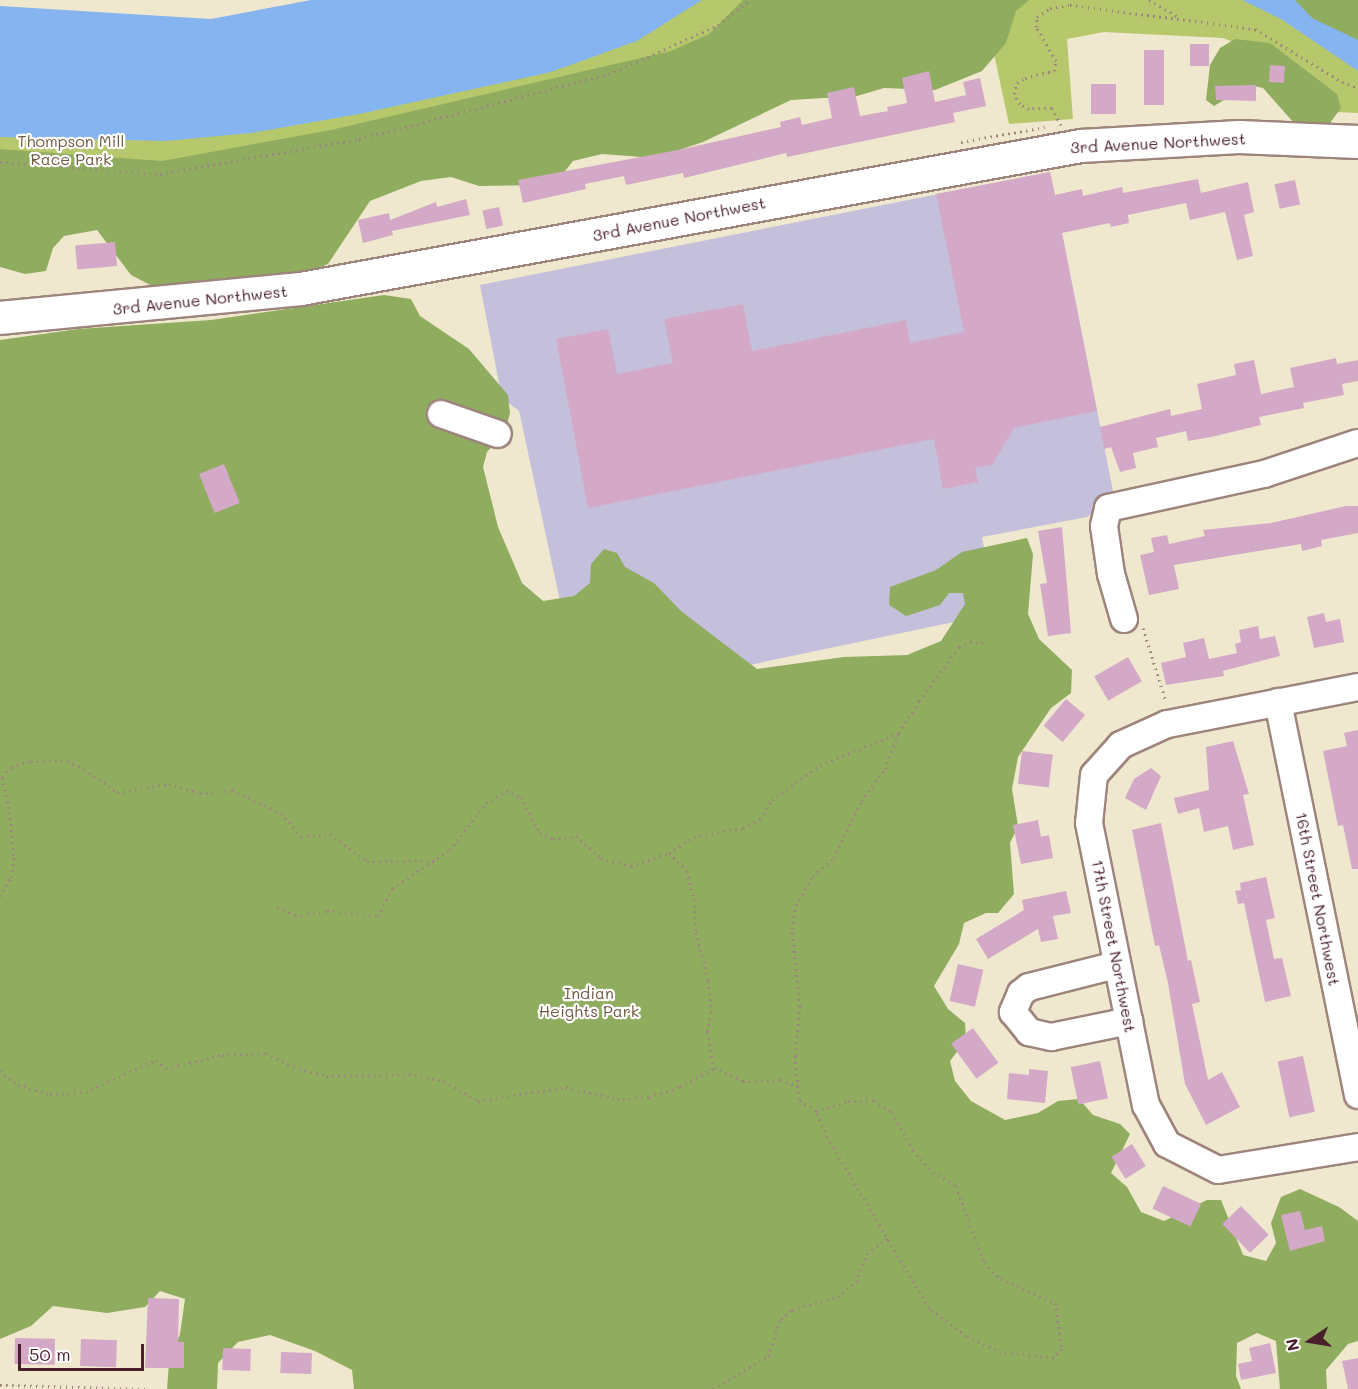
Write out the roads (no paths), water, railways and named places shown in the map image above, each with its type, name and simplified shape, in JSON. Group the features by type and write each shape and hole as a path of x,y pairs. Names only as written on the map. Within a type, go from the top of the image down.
{"main road":[{"name":"3rd Avenue Northwest","path":"0,318 301,289 1081,146 1239,137 1358,142"}],"street":[{"path":"441,414 498,434"},
{"path":"1132,618 1111,574 1104,526 1108,508 1264,474 1358,443"},
{"name":"17th Street Northwest","path":"1358,687 1278,702 1167,714 1121,745 1095,775 1089,823 1146,1105 1167,1144 1218,1170 1358,1147"},
{"name":"16th Street Northwest","path":"1278,702 1358,1095"},
{"path":"1116,965 1029,987 1021,993 1013,1012 1029,1032 1051,1037 1129,1021"}],"water":[{"path":"311,0 702,0 637,41 551,72 359,114 251,133 166,141 0,137 0,6 211,19"},
{"path":"1242,0 1295,0 1312,18 1358,40 1358,71 1281,19"}],"park label":[{"name":"Thompson Mill Race Park","path":"71,150"},
{"name":"Indian Heights Park","path":"589,1002"}]}
